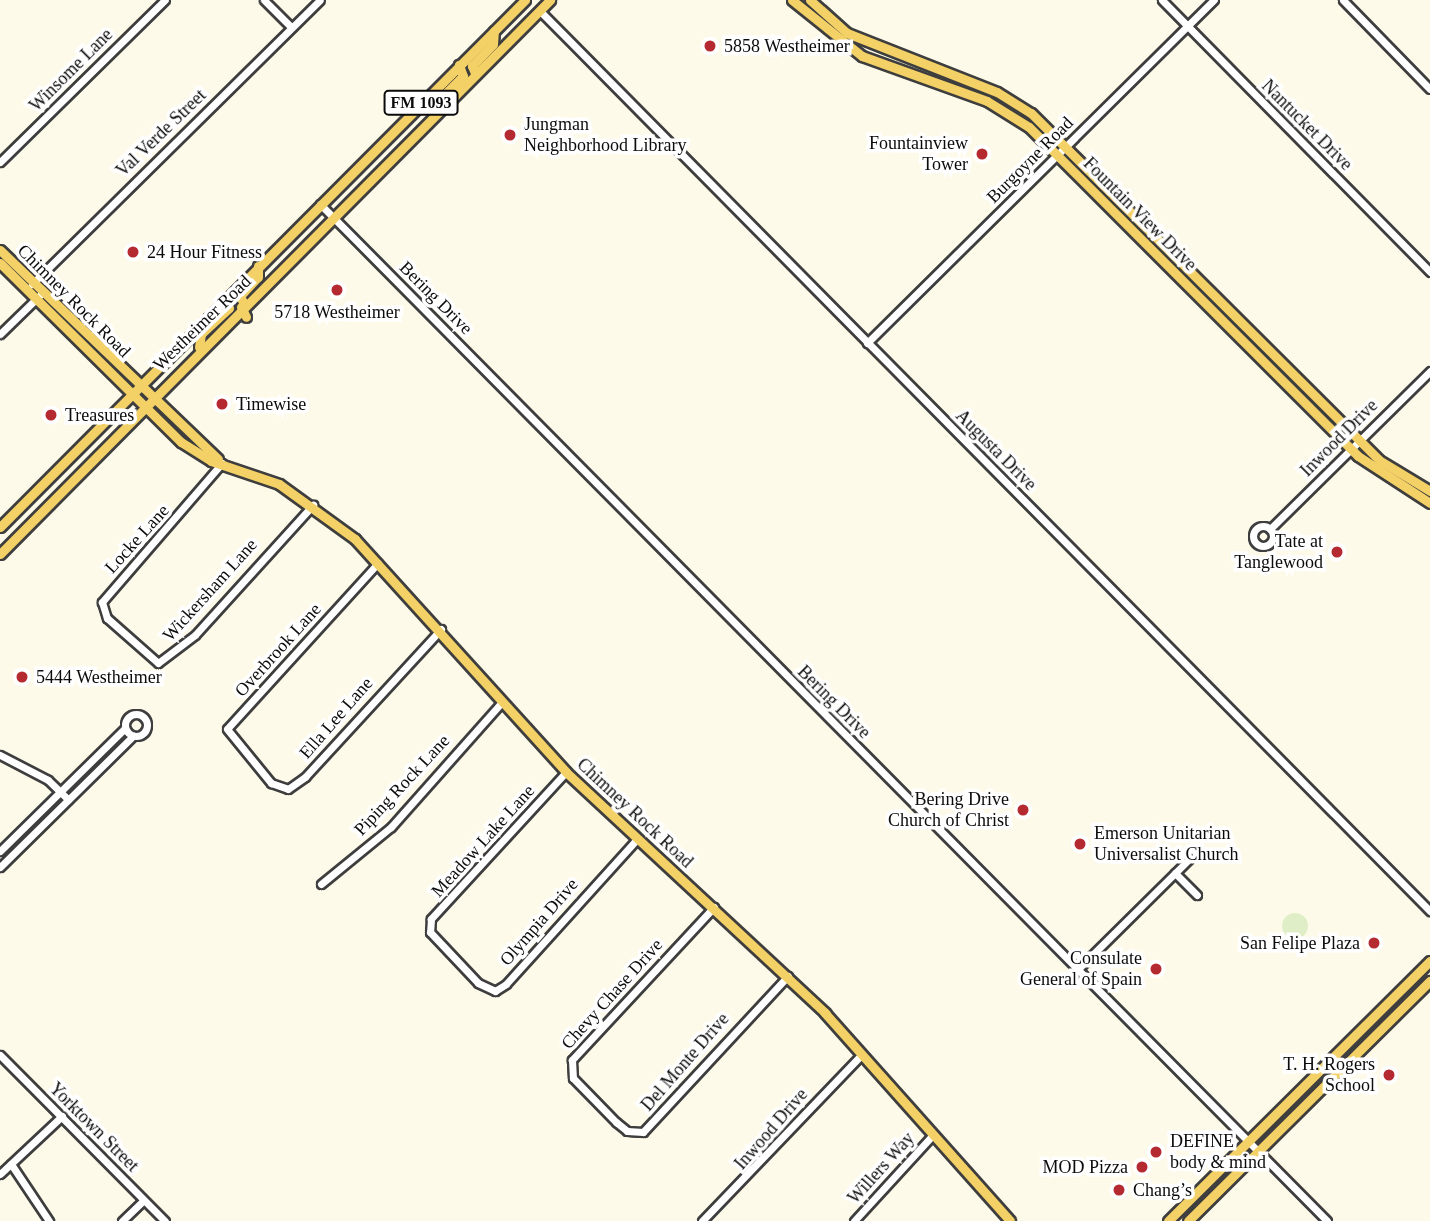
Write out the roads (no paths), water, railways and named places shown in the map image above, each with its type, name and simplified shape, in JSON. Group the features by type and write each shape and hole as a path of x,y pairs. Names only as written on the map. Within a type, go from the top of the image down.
{"main road":[{"name":"Westheimer Road","path":"0,527 133,389 524,0"},
{"path":"538,0 540,11"},
{"name":"Westheimer Road","path":"0,554 141,405 244,310 332,216 550,0"},
{"name":"Fountain View Drive","path":"792,0 828,32 862,56 1006,110 1059,153 1351,449 1392,483 1430,503"},
{"name":"Fountain View Drive","path":"810,0 835,24 903,60 966,80 1031,113 1359,440 1430,491"},
{"path":"828,32 835,24"},
{"path":"475,73 472,66 493,44 494,31"},
{"path":"434,114 434,105 463,76 458,65"},
{"path":"961,92 966,80"},
{"path":"1131,226 1139,218"},
{"name":"Chimney Rock Road","path":"0,250 30,286 133,389 149,397 184,438"},
{"name":"Chimney Rock Road","path":"0,263 30,286"},
{"path":"244,310 240,296 258,277 258,266"},
{"path":"1180,276 1188,268"},
{"path":"199,349 201,334 229,307 225,299"},
{"path":"1230,327 1238,319"},
{"path":"1279,377 1287,369"},
{"name":"Chimney Rock Road","path":"133,389 141,405 184,438 220,461 313,505 378,564 441,628 501,703 566,772 788,975 862,1054 1007,1220"},
{"path":"0,536 8,517"},
{"path":"1168,1221 1430,961"},
{"path":"1188,1221 1430,981"},
{"path":"1365,1025 1375,1035"}],"street":[{"name":"Winsome Lane","path":"0,162 165,0"},
{"path":"264,0 291,27"},
{"name":"Val Verde Street","path":"30,286 320,0"},
{"name":"Nantucket Drive","path":"1162,0 1430,272"},
{"name":"Burgoyne Road","path":"867,343 1214,0"},
{"path":"1343,0 1430,89"},
{"name":"Augusta Drive","path":"540,11 1430,911"},
{"name":"Bering Drive","path":"320,204 1327,1221"},
{"path":"0,334 39,295"},
{"name":"Inwood Drive","path":"1270,528 1430,371"},
{"name":"Locke Lane","path":"126,637 107,618 102,602 220,461"},
{"name":"Wickersham Lane","path":"126,637 146,657 167,660 313,505"},
{"name":"Overbrook Lane","path":"248,760 227,729 378,564"},
{"name":"Ella Lee Lane","path":"248,760 279,788 297,785 441,628"},
{"name":"Piping Rock Lane","path":"321,884 391,827 501,703"},
{"path":"0,852 125,728 130,716 143,717 146,730 133,736 0,867"},
{"path":"125,728 133,736"},
{"path":"0,755 68,799"},
{"name":"Meadow Lake Lane","path":"459,964 430,932 432,919 566,772"},
{"name":"Olympia Drive","path":"459,964 488,989 506,984 637,839"},
{"path":"1077,970 1189,859"},
{"path":"1175,873 1197,895"},
{"name":"Chevy Chase Drive","path":"600,1106 573,1078 572,1060 715,906"},
{"name":"Del Monte Drive","path":"600,1106 627,1131 643,1132 788,975"},
{"name":"Inwood Drive","path":"702,1221 862,1054"},
{"name":"Yorktown Street","path":"0,1055 165,1221"},
{"path":"0,1174 62,1116"},
{"name":"Willers Way","path":"854,1221 932,1136"},
{"path":"10,1164 49,1221"},
{"path":"122,1221 144,1200"}],"place":[{"name":"5858 Westheimer","path":"710,46"},
{"name":"Jungman Neighborhood Library","path":"510,135"},
{"name":"Fountainview Tower","path":"982,154"},
{"name":"24 Hour Fitness","path":"133,252"},
{"name":"5718 Westheimer","path":"337,290"},
{"name":"Timewise","path":"222,404"},
{"name":"Treasures","path":"51,415"},
{"name":"Tate at Tanglewood","path":"1337,552"},
{"name":"5444 Westheimer","path":"22,677"},
{"name":"Bering Drive Church of Christ","path":"1023,810"},
{"name":"Emerson Unitarian Universalist Church","path":"1080,844"},
{"name":"San Felipe Plaza","path":"1374,943"},
{"name":"Consulate General of Spain","path":"1156,969"},
{"name":"T. H. Rogers School","path":"1389,1075"},
{"name":"DEFINE body & mind","path":"1156,1152"},
{"name":"MOD Pizza","path":"1142,1167"},
{"name":"Chang’s","path":"1119,1190"}]}
